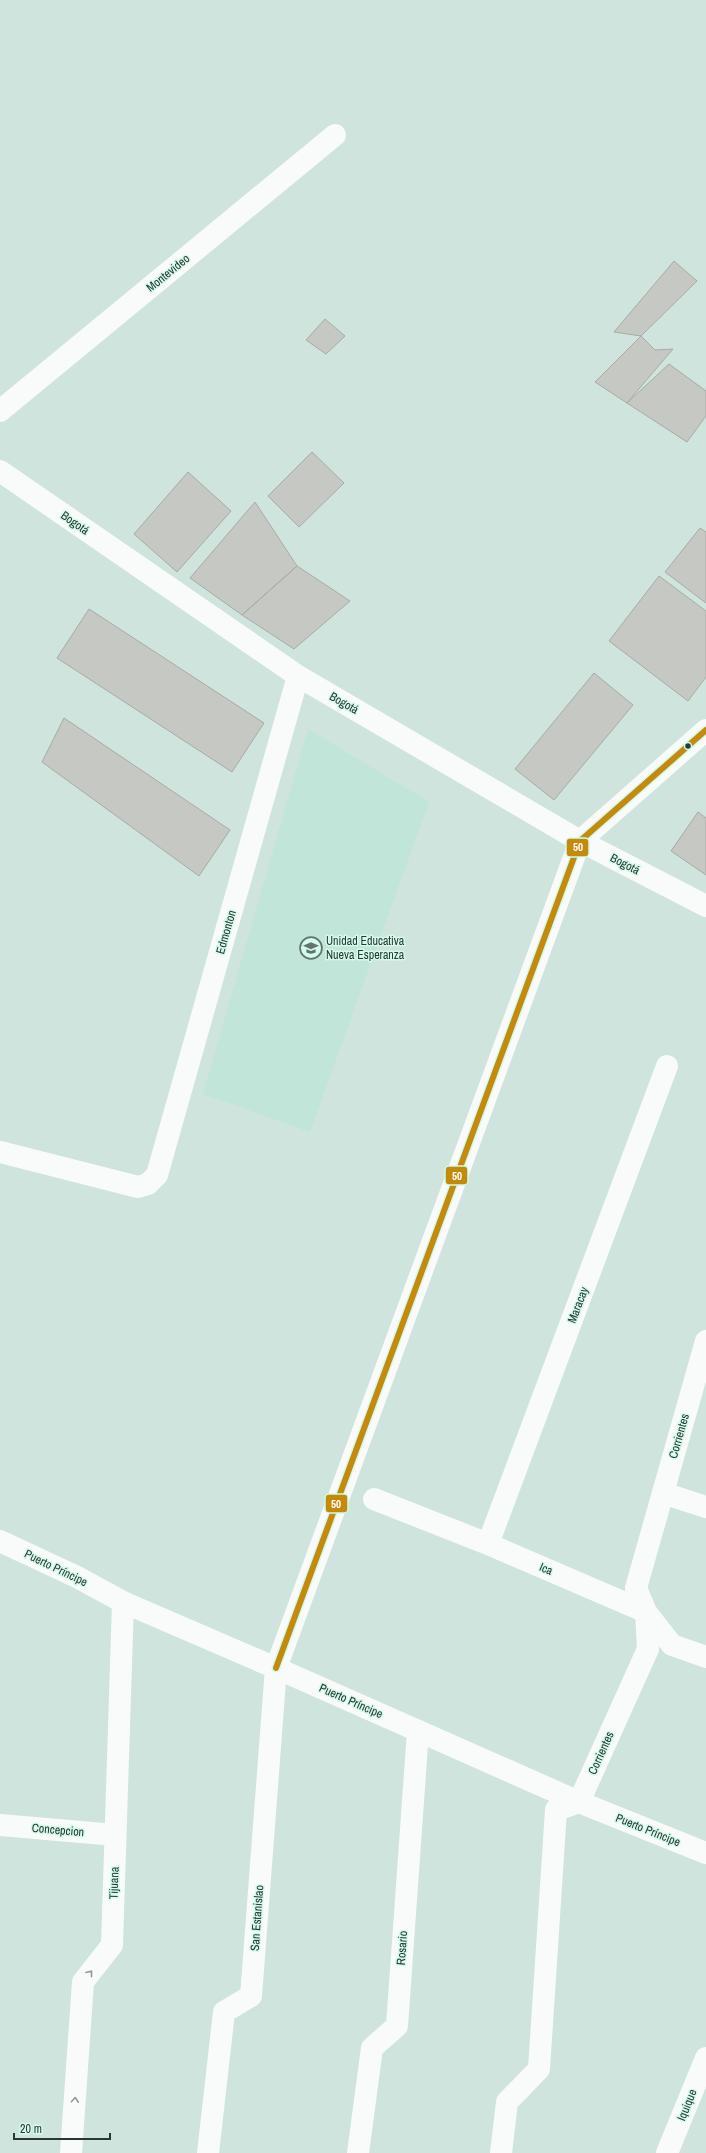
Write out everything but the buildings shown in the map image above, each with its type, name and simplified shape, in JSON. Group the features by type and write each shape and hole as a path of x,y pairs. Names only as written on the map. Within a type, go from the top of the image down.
{"street":[{"name":"Montevideo","path":"0,411 335,135"},
{"name":"Bogotá","path":"0,472 298,676 580,841 706,906"},
{"name":"Edmonton","path":"0,1152 138,1187 148,1184 157,1175 298,676"},
{"path":"276,1668 580,841 706,730"},
{"name":"Maracay","path":"488,1544 667,1066"},
{"name":"Corrientes","path":"579,1802 648,1649 646,1612 636,1588 706,1341"},
{"path":"663,1493 706,1507"},
{"name":"Ica","path":"374,1499 488,1544 646,1612 672,1645 706,1657"},
{"name":"Puerto Príncipe","path":"0,1541 77,1577 122,1602 276,1668 579,1802 706,1853"},
{"name":"Tijuana","path":"71,2153 83,1982 112,1945 122,1602"},
{"name":"San Estanislao","path":"208,2153 224,2012 251,1996 276,1668"},
{"name":"Rosario","path":"358,2153 372,2048 397,2026 418,1731"},
{"path":"501,2153 507,2102 539,2069 556,1810 579,1802"},
{"name":"Concepcion","path":"0,1824 116,1835"},
{"name":"Iquique","path":"667,2153 706,2058"}],"shaded area":[{"name":"Unidad Educativa Nueva Esperanza","path":"308,729 429,802 310,1132 203,1094"}],"transit line":[{"name":"50","path":"276,1668 580,841 706,730"}],"place":[{"name":"Unidad Educativa Nueva Esperanza","path":"311,948"}]}
